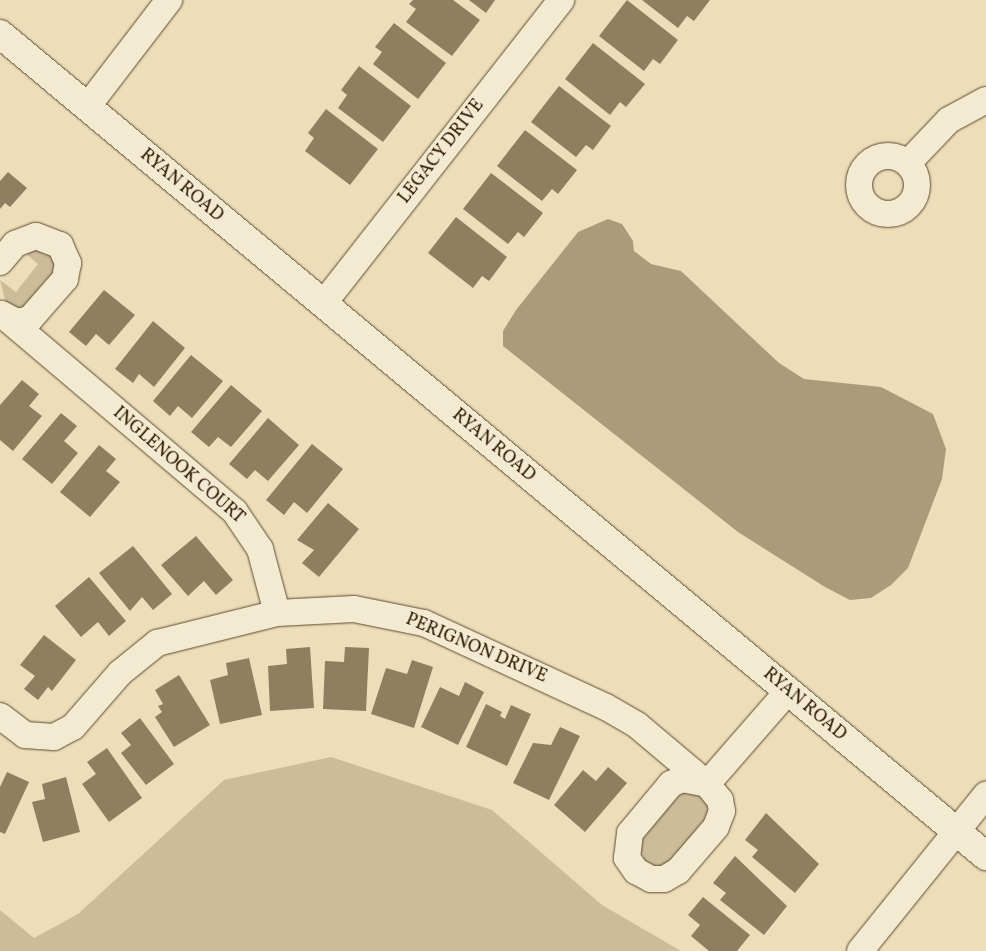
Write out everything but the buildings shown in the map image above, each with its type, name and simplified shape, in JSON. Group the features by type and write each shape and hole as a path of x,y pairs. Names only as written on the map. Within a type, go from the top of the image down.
{"main road":[{"name":"RYAN ROAD","path":"0,34 986,856"}],"street":[{"path":"87,107 169,0"},
{"name":"LEGACY DRIVE","path":"323,304 561,0"},
{"path":"908,163 949,120 986,100"},
{"name":"INGLENOOK COURT","path":"0,262 25,238 46,237 60,245 66,254 68,271 44,305 36,325 38,346"},
{"name":"INGLENOOK COURT","path":"1,314 23,322 44,305"},
{"name":"INGLENOOK COURT","path":"1,314 235,512 260,549 277,613"},
{"name":"PERIGNON DRIVE","path":"0,716 25,735 54,737 73,726 120,673 157,644 277,613 354,609 424,624 606,707 656,740 707,784 720,800 722,811 716,826 678,871 664,879 651,879 636,871 626,845 630,832 663,792 682,779 707,784"},
{"path":"707,784 788,692"},
{"path":"656,740 668,771 663,792"},
{"path":"860,951 986,795"}],"shaded area":[{"path":"608,219 622,224 633,241 634,251 651,264 681,271 779,363 804,379 881,387 933,414 946,449 942,479 908,568 891,585 871,598 850,600 825,587 738,532 503,346 503,331 516,310 578,232"},
{"path":"35,246 49,251 56,262 54,276 31,304 19,309 6,304 0,280 16,292 38,264 23,251"},
{"path":"331,757 492,810 602,905 681,951 0,951 0,910 34,938 78,914 224,780"},
{"path":"691,789 702,794 708,805 707,818 668,865 656,867 645,862 638,841 678,793"}]}
